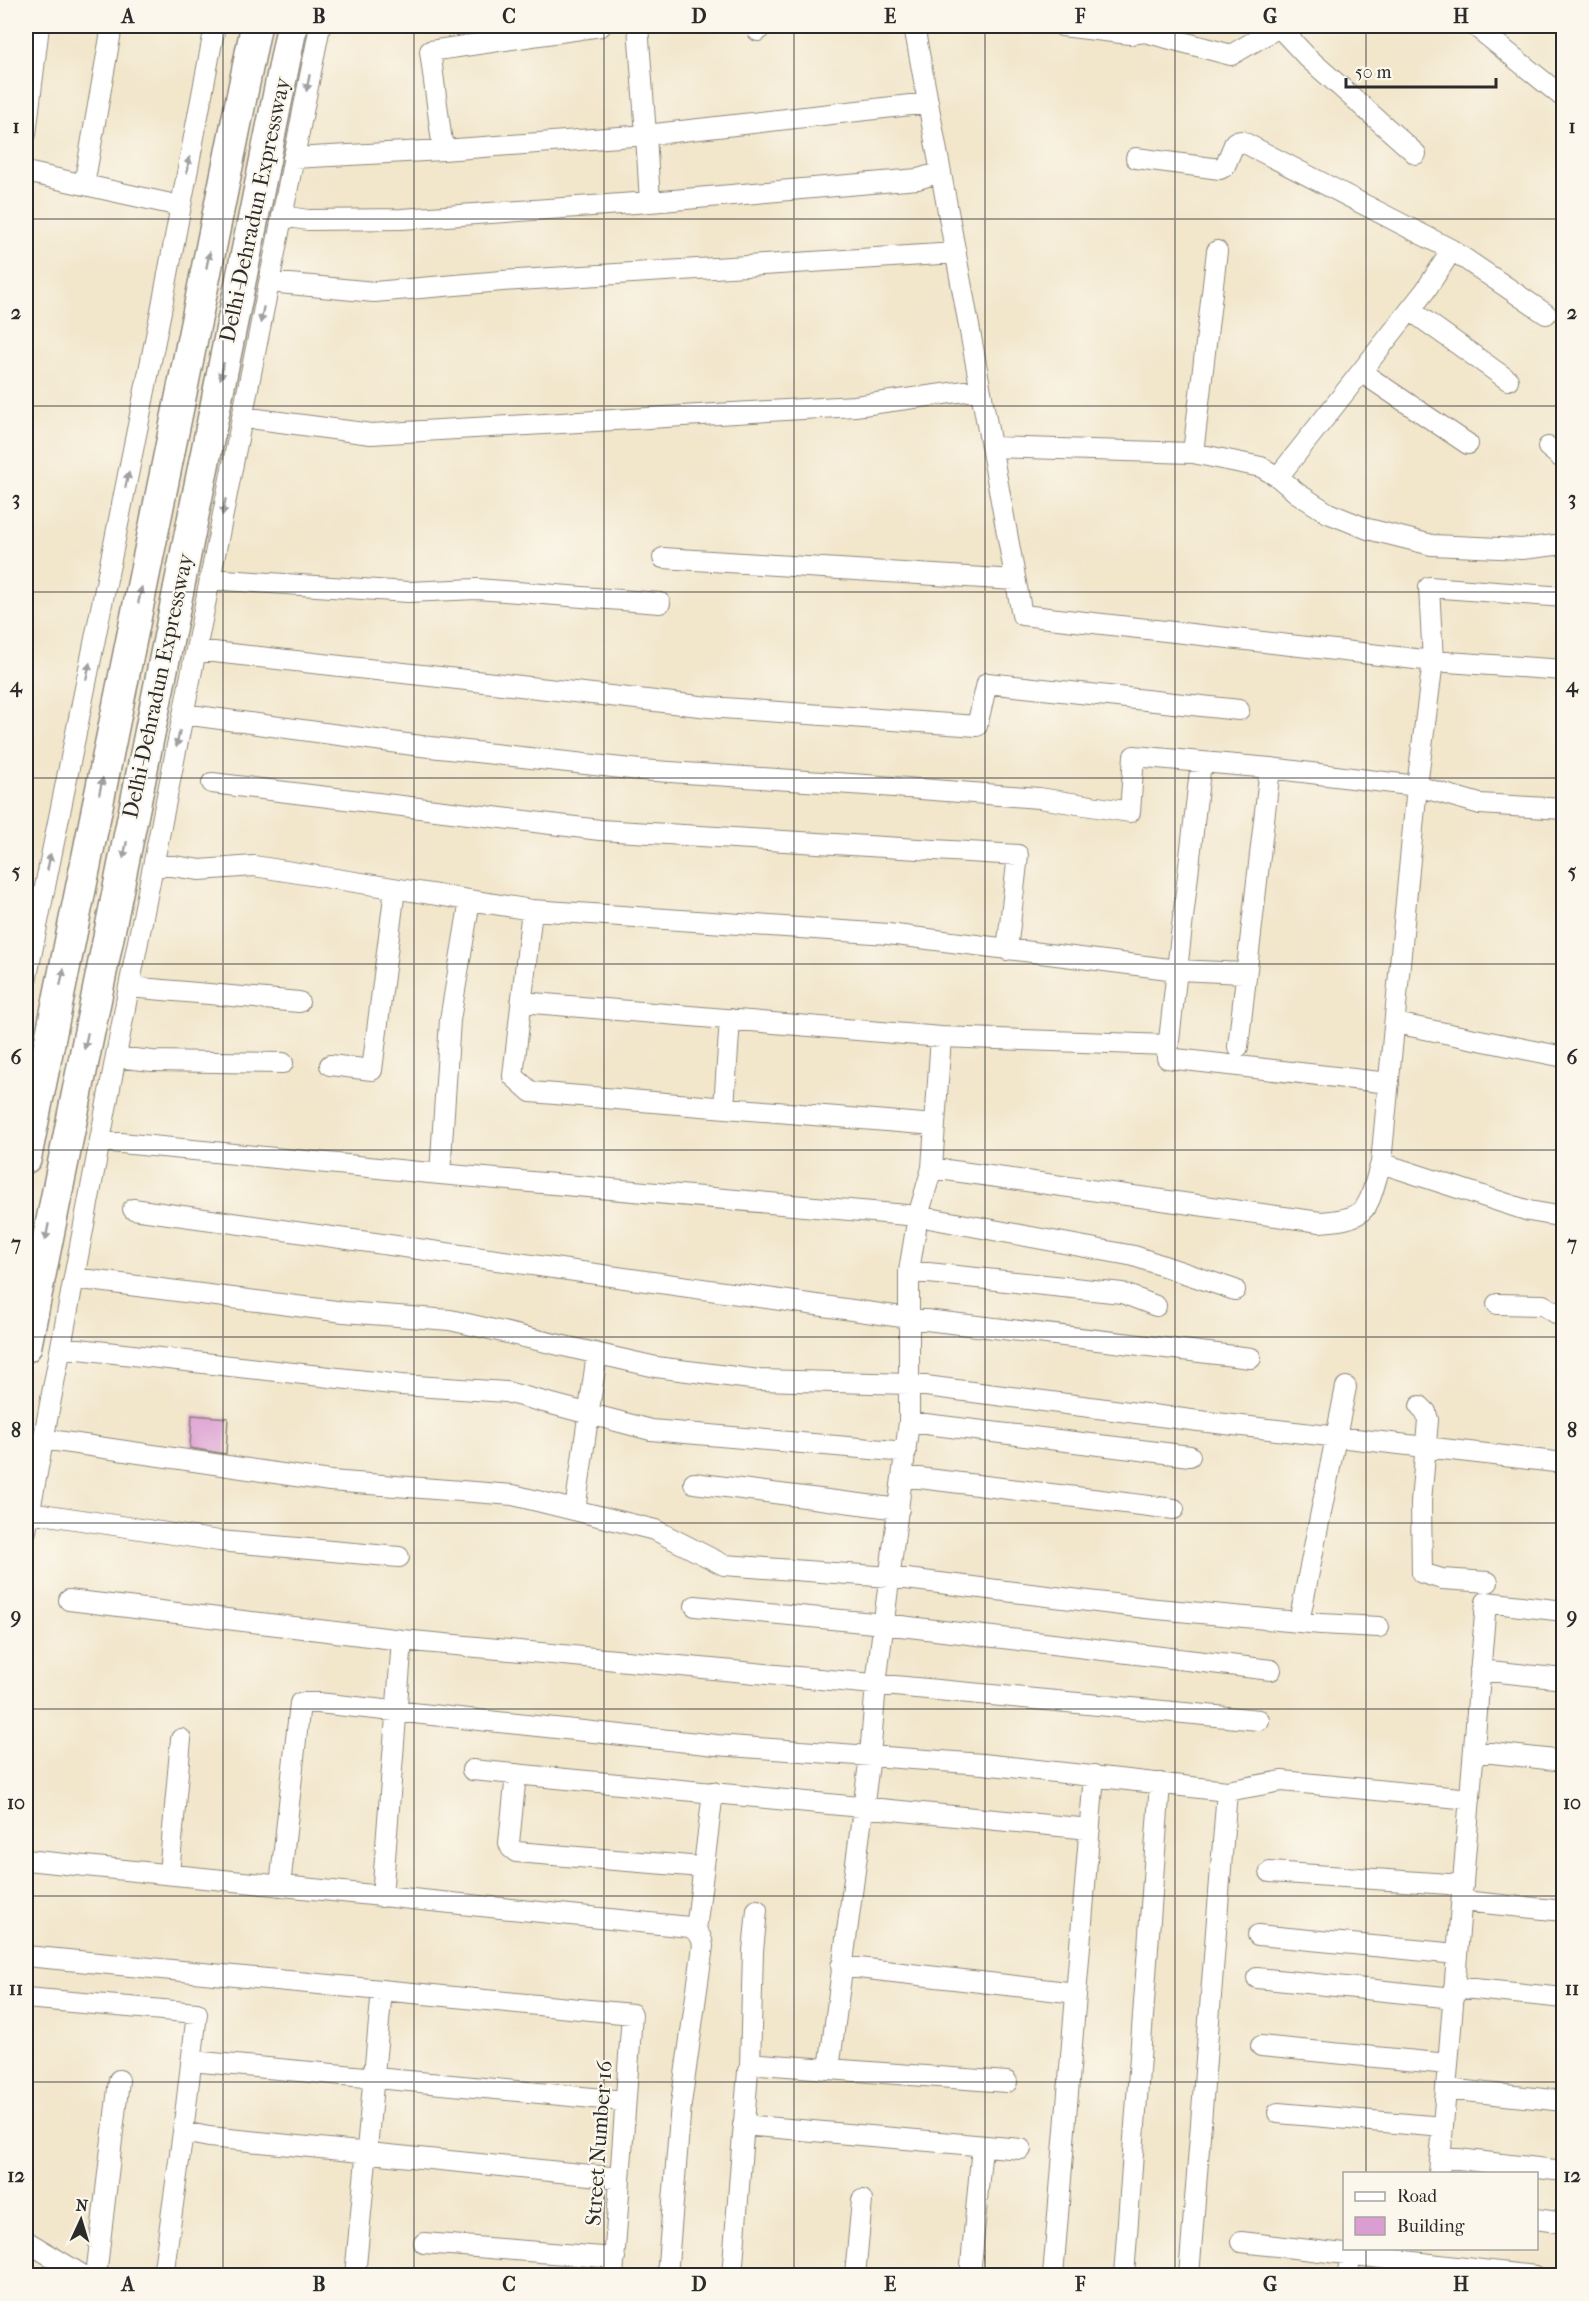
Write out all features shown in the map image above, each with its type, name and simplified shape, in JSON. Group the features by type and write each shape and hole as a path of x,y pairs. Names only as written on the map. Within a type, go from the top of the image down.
{"highway":[{"name":"Delhi-Dehradun Expressway","path":"26,1158 256,26"},
{"name":"Delhi-Dehradun Expressway","path":"26,1347 292,26"}],"street":[{"path":"26,134 39,26"},
{"path":"84,185 112,26"},
{"path":"26,981 161,311 215,26"},
{"path":"26,1531 46,1514 53,1441 79,1349 93,1280 100,1141 129,987 163,866 183,714 320,26"},
{"path":"443,150 430,51 600,26"},
{"path":"638,26 650,202"},
{"path":"914,26 1022,615 1433,661 1563,670"},
{"path":"1062,26 1130,34 1149,29 1231,55 1279,27 1307,57 1416,154"},
{"path":"1475,26 1563,98"},
{"path":"293,158 646,135 928,103"},
{"path":"1136,158 1220,170 1225,166 1235,142 1239,140 1452,250 1546,314"},
{"path":"282,216 308,220 402,219 650,202 918,178 941,171"},
{"path":"26,172 180,206"},
{"path":"1278,477 1410,310 1452,250"},
{"path":"1193,453 1217,251"},
{"path":"269,282 374,292 502,281 956,253"},
{"path":"1410,310 1508,380"},
{"path":"1361,372 1468,444"},
{"path":"242,417 371,434 855,406 980,389"},
{"path":"991,447 1193,453 1252,465 1278,477 1297,493 1328,513 1368,529 1431,545 1522,549 1563,544"},
{"path":"1548,447 1563,460"},
{"path":"663,558 1015,580"},
{"path":"210,579 408,592 477,589 660,603"},
{"path":"932,1168 1320,1222 1346,1221 1361,1214 1371,1195 1381,1163 1417,786 1433,661 1429,587 1563,597"},
{"path":"196,650 709,707 977,726 987,683 1239,710"},
{"path":"183,714 421,746 640,770 1027,797 1130,812 1134,756 1270,768 1417,786 1480,804 1563,809"},
{"path":"1201,762 1167,1058 1389,1083"},
{"path":"1238,1047 1270,768"},
{"path":"212,783 600,830 1018,855 1007,950"},
{"path":"163,866 200,870 254,866 532,910 888,934 1177,970 1245,973"},
{"path":"330,1065 372,1070 395,889"},
{"path":"440,1174 450,1020 470,900"},
{"path":"532,910 513,1076 531,1092 935,1125"},
{"path":"129,987 299,1002"},
{"path":"521,1002 941,1036 1168,1046"},
{"path":"724,1107 730,1019"},
{"path":"1395,1023 1563,1057"},
{"path":"829,2069 870,1756 876,1684 906,1452 910,1384 909,1271 918,1216 932,1168 941,1036"},
{"path":"116,1057 144,1060 283,1063"},
{"path":"100,1141 440,1174 918,1216 1134,1256 1235,1290"},
{"path":"1381,1163 1529,1211 1563,1217"},
{"path":"133,1209 909,1318 1251,1358"},
{"path":"909,1271 1122,1293 1156,1306"},
{"path":"93,1280 344,1312 450,1320 656,1367 759,1380 910,1384 1563,1463"},
{"path":"1497,1304 1543,1305 1563,1318"},
{"path":"79,1349 401,1384 506,1392 651,1430 906,1452"},
{"path":"575,1510 597,1354"},
{"path":"1299,1622 1346,1387"},
{"path":"1420,1406 1426,1412 1428,1420 1421,1502 1422,1573 1442,1579 1488,1582"},
{"path":"909,1422 1190,1456"},
{"path":"53,1441 330,1481 513,1496 655,1530 724,1565 890,1577 1146,1608 1379,1627"},
{"path":"903,1476 1174,1509"},
{"path":"693,1483 899,1509"},
{"path":"46,1514 219,1541 399,1557"},
{"path":"69,1600 402,1640 1259,1720"},
{"path":"1563,1611 1486,1602 1440,2165 1563,2170"},
{"path":"695,1606 884,1624 1271,1670"},
{"path":"382,1897 402,1640"},
{"path":"1480,1670 1563,1679"},
{"path":"280,1886 300,1703 398,1711 716,1745 983,1764 1227,1791 1282,1781 1470,1799"},
{"path":"169,1875 181,1739"},
{"path":"1473,1751 1563,1761"},
{"path":"472,1770 1090,1829"},
{"path":"516,1774 509,1843 516,1852 702,1867"},
{"path":"1053,2276 1094,1775"},
{"path":"1124,2276 1160,1783"},
{"path":"1189,2276 1227,1791"},
{"path":"696,1930 713,1792"},
{"path":"26,1860 688,1927 696,1930 702,1939 703,1946 681,2104 667,2276"},
{"path":"1270,1872 1462,1893 1563,1911"},
{"path":"732,2276 743,2126 750,2067 757,1910"},
{"path":"1258,1935 1457,1954"},
{"path":"26,1956 382,1990 355,2276"},
{"path":"841,1966 1076,1994"},
{"path":"1257,1978 1563,1998"},
{"name":"Street Number 16","path":"382,1990 632,2014 614,2267"},
{"path":"26,1998 196,2013 183,2132 163,2276"},
{"path":"1262,2046 1448,2064"},
{"path":"191,2061 625,2101"},
{"path":"750,2067 760,2064 1007,2082"},
{"path":"96,2276 119,2080"},
{"path":"1446,2090 1563,2102"},
{"path":"1278,2113 1443,2127"},
{"path":"743,2126 1021,2149"},
{"path":"183,2132 209,2137 368,2154 620,2178"},
{"path":"970,2276 982,2146"},
{"path":"855,2276 862,2200"},
{"path":"1538,2219 1563,2223"},
{"path":"26,2241 84,2276"},
{"path":"424,2242 614,2267"},
{"path":"1241,2242 1535,2276"},
{"path":"1348,2276 1350,2254"}],"building":[{"path":"192,1415 228,1418 226,1454 190,1448"}]}
